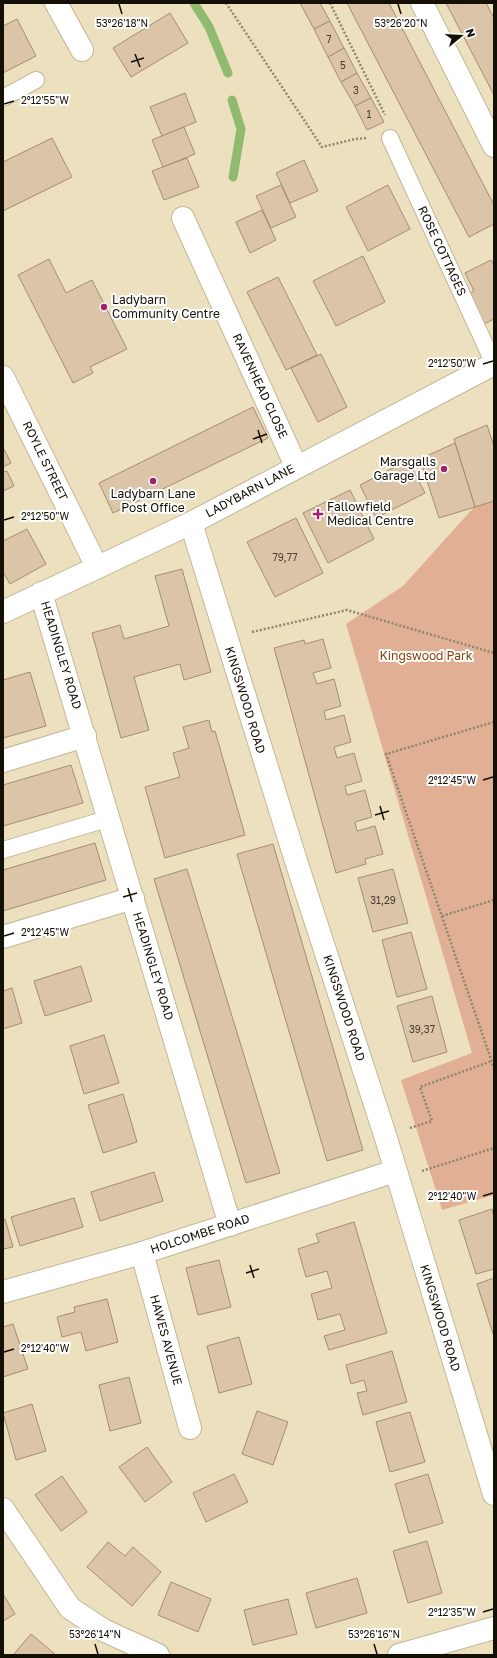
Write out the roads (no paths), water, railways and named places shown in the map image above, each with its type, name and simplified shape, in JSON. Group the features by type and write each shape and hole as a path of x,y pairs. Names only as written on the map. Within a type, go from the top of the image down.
{"street":[{"path":"56,3 82,50"},
{"path":"422,3 494,146"},
{"name":"RAVENHEAD CLOSE","path":"183,218 296,466"},
{"name":"LADYBARN LANE","path":"3,612 191,524 296,466 494,364"},
{"name":"ROYLE STREET","path":"3,377 97,567"},
{"name":"KINGSWOOD ROAD","path":"191,524 296,860 385,1135 494,1494"},
{"name":"HEADINGLEY ROAD","path":"41,593 86,736 230,1224"},
{"path":"3,760 86,736"},
{"path":"3,938 133,898"},
{"name":"HOLCOMBE ROAD","path":"3,1292 142,1253 230,1224 397,1174"},
{"name":"HAWES AVENUE","path":"142,1253 190,1428"},
{"path":"3,1509 70,1608 103,1630 158,1655"},
{"path":"399,1655 494,1628"}],"lane":[{"path":"3,98 36,80"},
{"name":"ROSE COTTAGES","path":"390,138 494,364"},
{"path":"3,850 110,818"}],"waterway":[{"path":"194,3 209,27 228,73"},
{"path":"232,100 241,129 233,177"}],"place":[{"name":"Ladybarn Community Centre","path":"104,307"},
{"name":"Marsgalls Garage Ltd","path":"444,469"},
{"name":"Ladybarn Lane Post Office","path":"153,481"},
{"name":"Fallowfield Medical Centre","path":"318,514"}],"park label":[{"name":"Kingswood Park","path":"426,656"}]}
